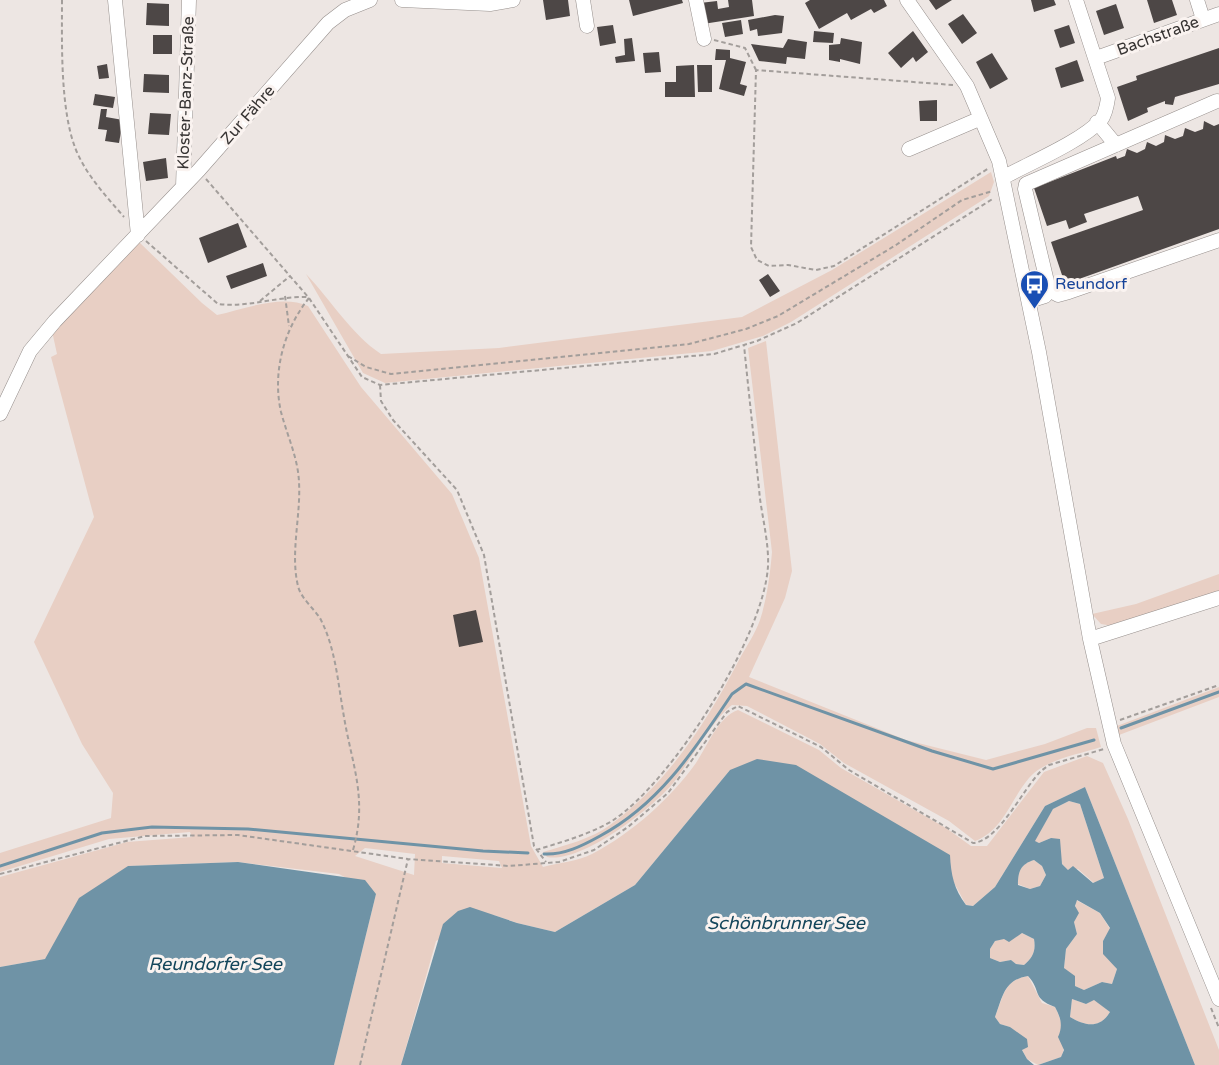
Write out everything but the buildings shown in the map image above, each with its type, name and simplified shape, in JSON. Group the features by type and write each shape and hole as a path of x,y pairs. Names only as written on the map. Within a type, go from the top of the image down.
{"street":[{"path":"115,0 135,238"},
{"name":"Kloster-Banz-Straße","path":"183,187 189,0"},
{"name":"Zur Fähre","path":"0,414 30,351 78,295 199,170 328,23 345,10 370,0"},
{"path":"402,0 490,4 513,0"},
{"path":"583,0 587,26"},
{"path":"696,0 704,39"},
{"path":"907,0 967,86 999,162 1001,184 1039,352 1090,639 1114,744 1219,999"},
{"path":"1001,184 1072,140 1097,122 1106,110 1108,98 1076,0"},
{"path":"1197,0 1203,19"},
{"name":"Bachstraße","path":"1096,58 1219,14"},
{"path":"1029,301 1045,296 1049,290 1025,189 1026,184 1217,101"},
{"path":"909,149 979,119"},
{"path":"1097,122 1116,145"},
{"path":"1049,290 1058,295 1070,292 1219,240"},
{"path":"1090,639 1219,598"}],"path":[{"path":"62,0 62,77 76,149 93,181 135,238 218,304 233,306 285,296 309,298"},
{"path":"704,39 745,48 756,70 751,247 757,260 769,266 788,265 816,270 834,266 999,162"},
{"path":"756,70 967,86"},
{"path":"199,170 309,298 362,377 380,385 714,354 744,345 797,323 997,196"},
{"path":"345,354 366,367 391,374 688,344 746,329 778,316 896,245 962,200 1001,184"},
{"path":"257,302 290,276"},
{"path":"285,296 289,328"},
{"path":"309,298 289,328 282,352 278,388 281,412 299,482 296,555 298,588 321,619 329,641 341,686 359,795 357,833 353,850"},
{"path":"536,850 576,838 613,820 643,793 674,761 753,627 768,566 744,345"},
{"path":"380,385 381,401 393,420 458,490 484,555 536,850 546,862"},
{"path":"1109,724 1219,685"},
{"path":"0,874 145,836 238,835 408,859 492,865 559,862 594,849 628,827 668,793 727,712 738,706 821,747 849,770 973,843 983,842 996,831 1041,771 1049,765 1103,749"},
{"path":"360,1065 408,859"}],"shaded area":[{"path":"991,172 994,182 989,196 791,322 763,336 712,351 385,383 363,373 306,274 360,337 381,354 499,348 742,317 832,270"},
{"path":"138,241 217,315 275,302 308,306 361,387 452,494 479,558 531,846 543,867 592,854 636,825 686,776 719,725 738,710 819,750 841,768 946,828 971,846 987,846 1044,772 1087,756 1103,763 1128,819 1219,1050 1219,1065 1195,1065 1085,787 1045,806 995,887 973,906 966,905 951,877 730,770 635,885 555,932 494,915 436,941 401,1065 334,1065 376,894 339,874 238,862 128,866 45,959 0,967 0,877 127,842 192,837 190,832 109,839 0,872 0,853 111,818 113,793 82,744 34,642 94,517 51,357 57,354 52,331","holes":["365,848 415,854 414,875 355,856","442,856 499,861 502,868 442,863"]},
{"path":"766,341 792,571 785,598 749,677 906,740 986,760 1045,744 1087,728 1096,728 1101,747 1062,758 1044,766 1029,778 993,830 975,841 949,821 844,763 820,744 747,706 732,705 710,730 674,782 650,806 597,843 561,857 547,857 543,852 603,830 650,791 699,729 758,625 766,595 772,552 748,348"},
{"path":"1219,574 1219,592 1113,626 1101,624 1092,614 1136,604"},
{"path":"1219,687 1219,697 1119,735 1117,726"},
{"path":"1069,801 1080,804 1104,878 1094,883 1078,869 1068,870 1062,864 1051,838 1039,843 1034,841 1053,809"},
{"path":"1034,860 1042,866 1046,875 1040,886 1030,889 1018,884 1019,875 1023,866"},
{"path":"1076,900 1100,913 1110,929 1103,941 1109,958 1117,969 1112,984 1102,982 1084,990 1075,986 1064,968 1066,949 1077,934 1074,922"},
{"path":"1022,933 1034,939 1035,943 1033,954 1024,965 1016,964 1011,960 1000,962 990,958 990,949 995,941"},
{"path":"1028,976 1042,1003 1055,1007 1063,1032 1064,1046 1061,1057 1038,1065 1027,1059 1010,1027 1000,1024 995,1017 1009,985"},
{"path":"1072,999 1086,1004 1094,999 1110,1012 1097,1023 1081,1022 1070,1017"}],"water":[{"name":"Schönbrunner See","path":"757,759 796,765 950,855 956,887 966,905 973,906 995,887 1045,806 1085,787 1195,1065 1038,1065 1061,1057 1064,1050 1058,1037 1061,1026 1057,1011 1055,1007 1040,997 1028,976 1009,985 995,1017 1000,1024 1010,1027 1027,1039 1028,1047 1022,1050 1034,1065 401,1065 443,924 458,911 470,907 517,923 555,932 635,885 730,770","holes":["1069,801 1080,804 1104,878 1093,883 1073,866 1068,870 1062,864 1060,839 1051,838 1039,843 1035,841 1053,809","1034,860 1042,866 1046,875 1040,886 1030,889 1018,885 1021,869","1077,900 1100,913 1110,928 1103,941 1103,954 1117,969 1112,984 1102,982 1084,990 1075,986 1075,976 1064,968 1066,949 1077,934 1074,922 1079,913 1075,906","1022,933 1034,939 1035,947 1030,959 1024,965 1016,964 1011,960 1000,962 990,958 990,949 995,941 1004,939 1009,942","1072,999 1086,1004 1094,1000 1110,1012 1097,1023 1087,1024 1070,1017"]},
{"name":"Reundorfer See","path":"238,862 365,880 376,894 334,1065 0,1065 0,967 45,959 79,898 128,866"}],"waterway":[{"path":"544,854 566,851 586,843 621,823 641,808 675,774 732,694 746,684 932,751 993,769 1094,740"},
{"path":"1121,728 1219,692"},
{"path":"0,866 102,833 152,827 248,829 483,851 528,853"}],"place":[{"name":"Reundorf","path":"1034,310"}]}
